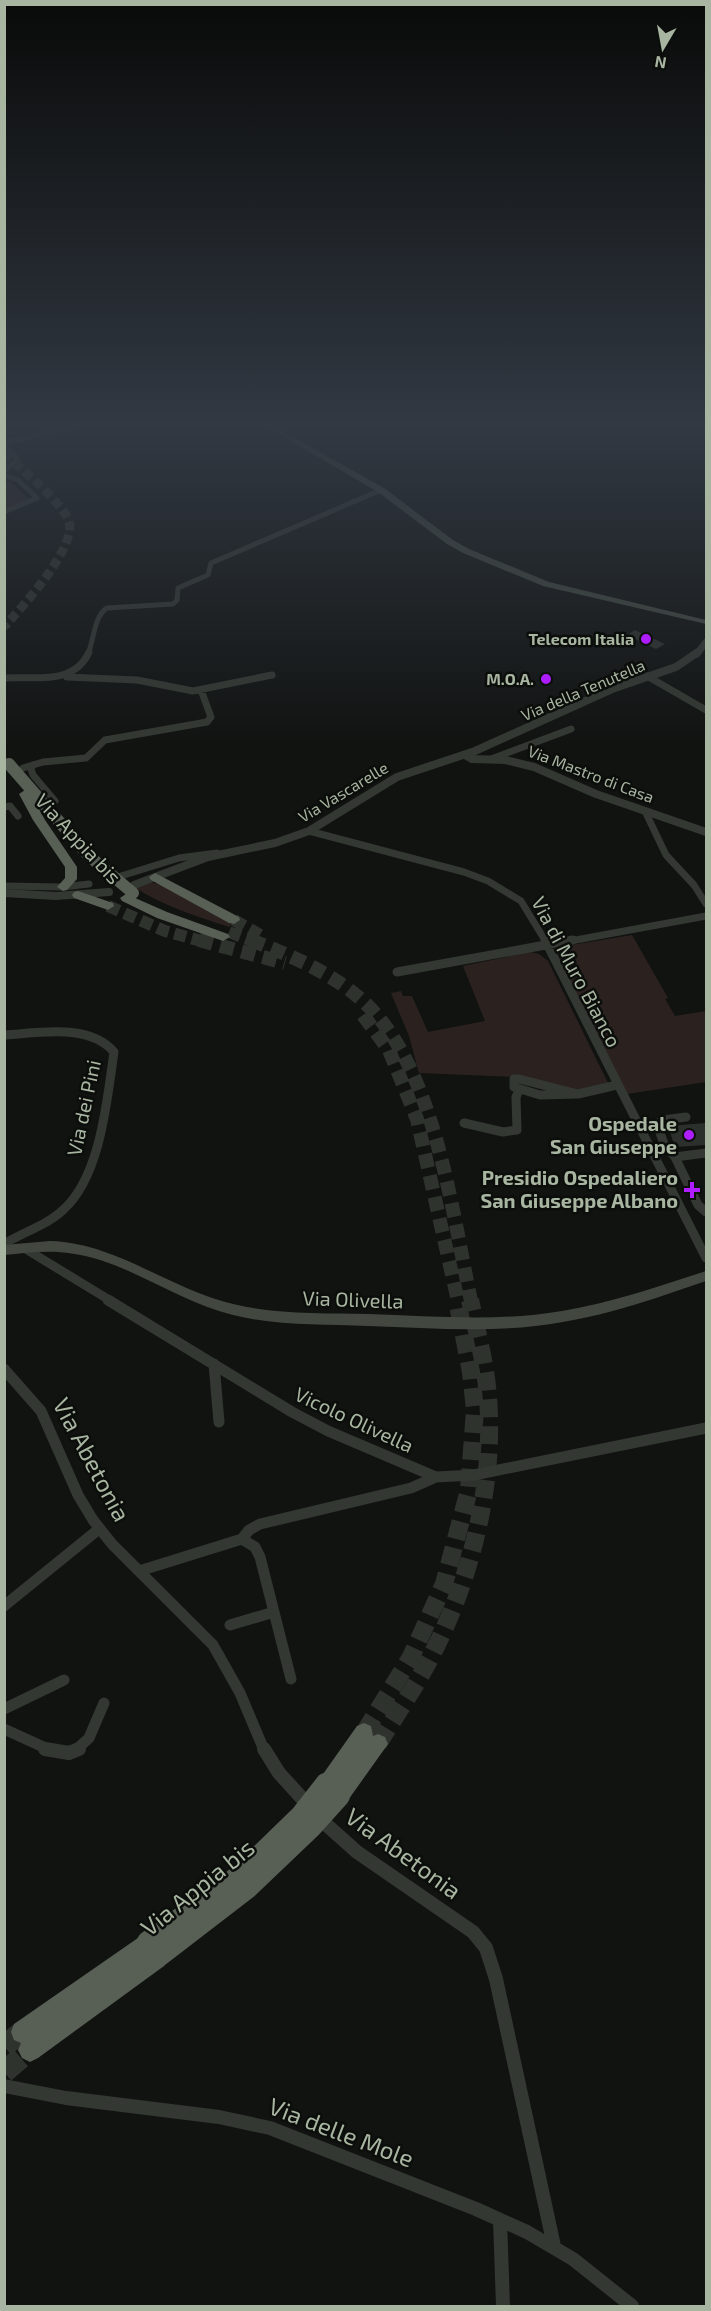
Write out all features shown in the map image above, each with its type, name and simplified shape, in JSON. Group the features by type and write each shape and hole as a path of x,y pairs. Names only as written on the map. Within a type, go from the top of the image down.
{"highway":[{"name":"Via Appia bis","path":"6,764 25,794 89,867 131,892"},
{"name":"Via Appia bis","path":"6,764 94,861 131,892 162,915 229,930 155,878"},
{"path":"25,794 72,873 69,882 63,887"},
{"path":"78,895 108,906"},
{"name":"Via Appia bis","path":"26,2041 152,1950 247,1888 312,1826 333,1790 371,1738"}],"main road":[{"path":"435,531 453,544 525,577 706,622"},
{"name":"Via Olivella","path":"4,1250 57,1247 84,1250 130,1266 216,1306 253,1314 306,1319 486,1323 534,1321 584,1312 706,1276"}],"street":[{"path":"59,677 74,673 82,667 94,640 98,616 103,611 124,607 173,604 177,600 178,588 208,575 211,563 286,531"},
{"name":"Via della Tenutella","path":"465,755 506,738 551,712 694,657 706,642"},
{"path":"4,678 132,679 185,690 201,690 272,675"},
{"path":"646,676 706,710"},
{"path":"23,768 86,758 105,740 207,723 211,717 201,690"},
{"path":"491,759 571,729"},
{"name":"Via Mastro di Casa","path":"465,755 472,759 512,761 534,767 584,789 706,832"},
{"name":"Via Vascarelle","path":"131,892 155,878 208,857 275,843 309,831 397,777 465,755"},
{"path":"33,765 31,769 33,775 55,801"},
{"path":"4,807 10,806 18,816"},
{"path":"645,811 666,855 697,888 706,904"},
{"name":"Via di Muro Bianco","path":"309,831 464,872 501,887 524,904 547,944 706,1258"},
{"path":"121,876 190,856 228,852"},
{"path":"4,886 63,887 89,884"},
{"path":"4,893 78,895 109,892"},
{"path":"397,972 706,916"},
{"name":"Via dei Pini","path":"4,1035 62,1033 91,1036 105,1041 114,1052 104,1108 82,1188 66,1209 53,1219 4,1244"},
{"path":"464,1123 513,1132 518,1128 516,1097 519,1090 545,1097 562,1098 617,1085"},
{"path":"686,1117 660,1121 657,1124 664,1144 675,1157 698,1205 706,1212"},
{"path":"675,1157 706,1153"},
{"name":"Vicolo Olivella","path":"24,1248 310,1422 436,1477 474,1475 706,1428"},
{"path":"214,1364 219,1422"},
{"name":"Via Abetonia","path":"4,1369 41,1411 78,1494 99,1529 213,1645 236,1684 265,1752 279,1773 328,1828 357,1852 468,1928 486,1948 496,1979 554,2246"},
{"path":"139,1571 242,1539 249,1530 260,1524 411,1488 436,1477"},
{"path":"4,1606 99,1529"},
{"path":"242,1539 255,1547 259,1553 291,1679"},
{"path":"230,1625 274,1612"},
{"path":"4,1709 64,1680"},
{"path":"4,1729 57,1754 72,1753 85,1744 104,1703"},
{"name":"Via delle Mole","path":"4,2086 66,2098 196,2113 263,2126 500,2220 554,2246 632,2307"},
{"path":"500,2220 503,2307"}],"shaded area":[{"path":"149,882 163,885 232,924 229,927 180,910 134,887"},
{"path":"632,935 668,998 665,999 675,1016 706,1011 706,1082 627,1094 554,948"},
{"path":"530,952 539,954 548,961 608,1083 577,1091 516,1077 419,1073 409,1036 391,993 401,991 403,996 412,996 428,1032 485,1021 463,966"}],"building":[{"name":"Telecom Italia","path":"635,630 665,644 656,649 627,635"},
{"name":"Ospedale San Giuseppe","path":"706,1123 706,1145 675,1147 668,1126"}],"tunnel":[{"path":"4,627 46,577 65,546 69,531"},
{"path":"108,906 165,931 205,942"},
{"path":"234,920 262,936"},
{"path":"229,932 255,942"},
{"path":"199,940 285,963"},
{"path":"251,940 300,961 346,987 372,1010 394,1039 412,1072 438,1148 471,1301"},
{"path":"363,1015 389,1050 417,1119 458,1301"},
{"path":"364,1733 411,1657 444,1584 469,1490 475,1410 471,1372 457,1300"},
{"path":"378,1744 426,1666 443,1632 469,1561 479,1523 489,1447 489,1409 485,1371 470,1300"},
{"path":"4,2046 22,2032"},
{"path":"4,2072 30,2050"}],"place":[{"name":"Telecom Italia","path":"646,639"},
{"name":"M.O.A.","path":"546,679"},
{"name":"Ospedale San Giuseppe","path":"689,1135"},
{"name":"Presidio Ospedaliero San Giuseppe Albano","path":"692,1190"}]}
